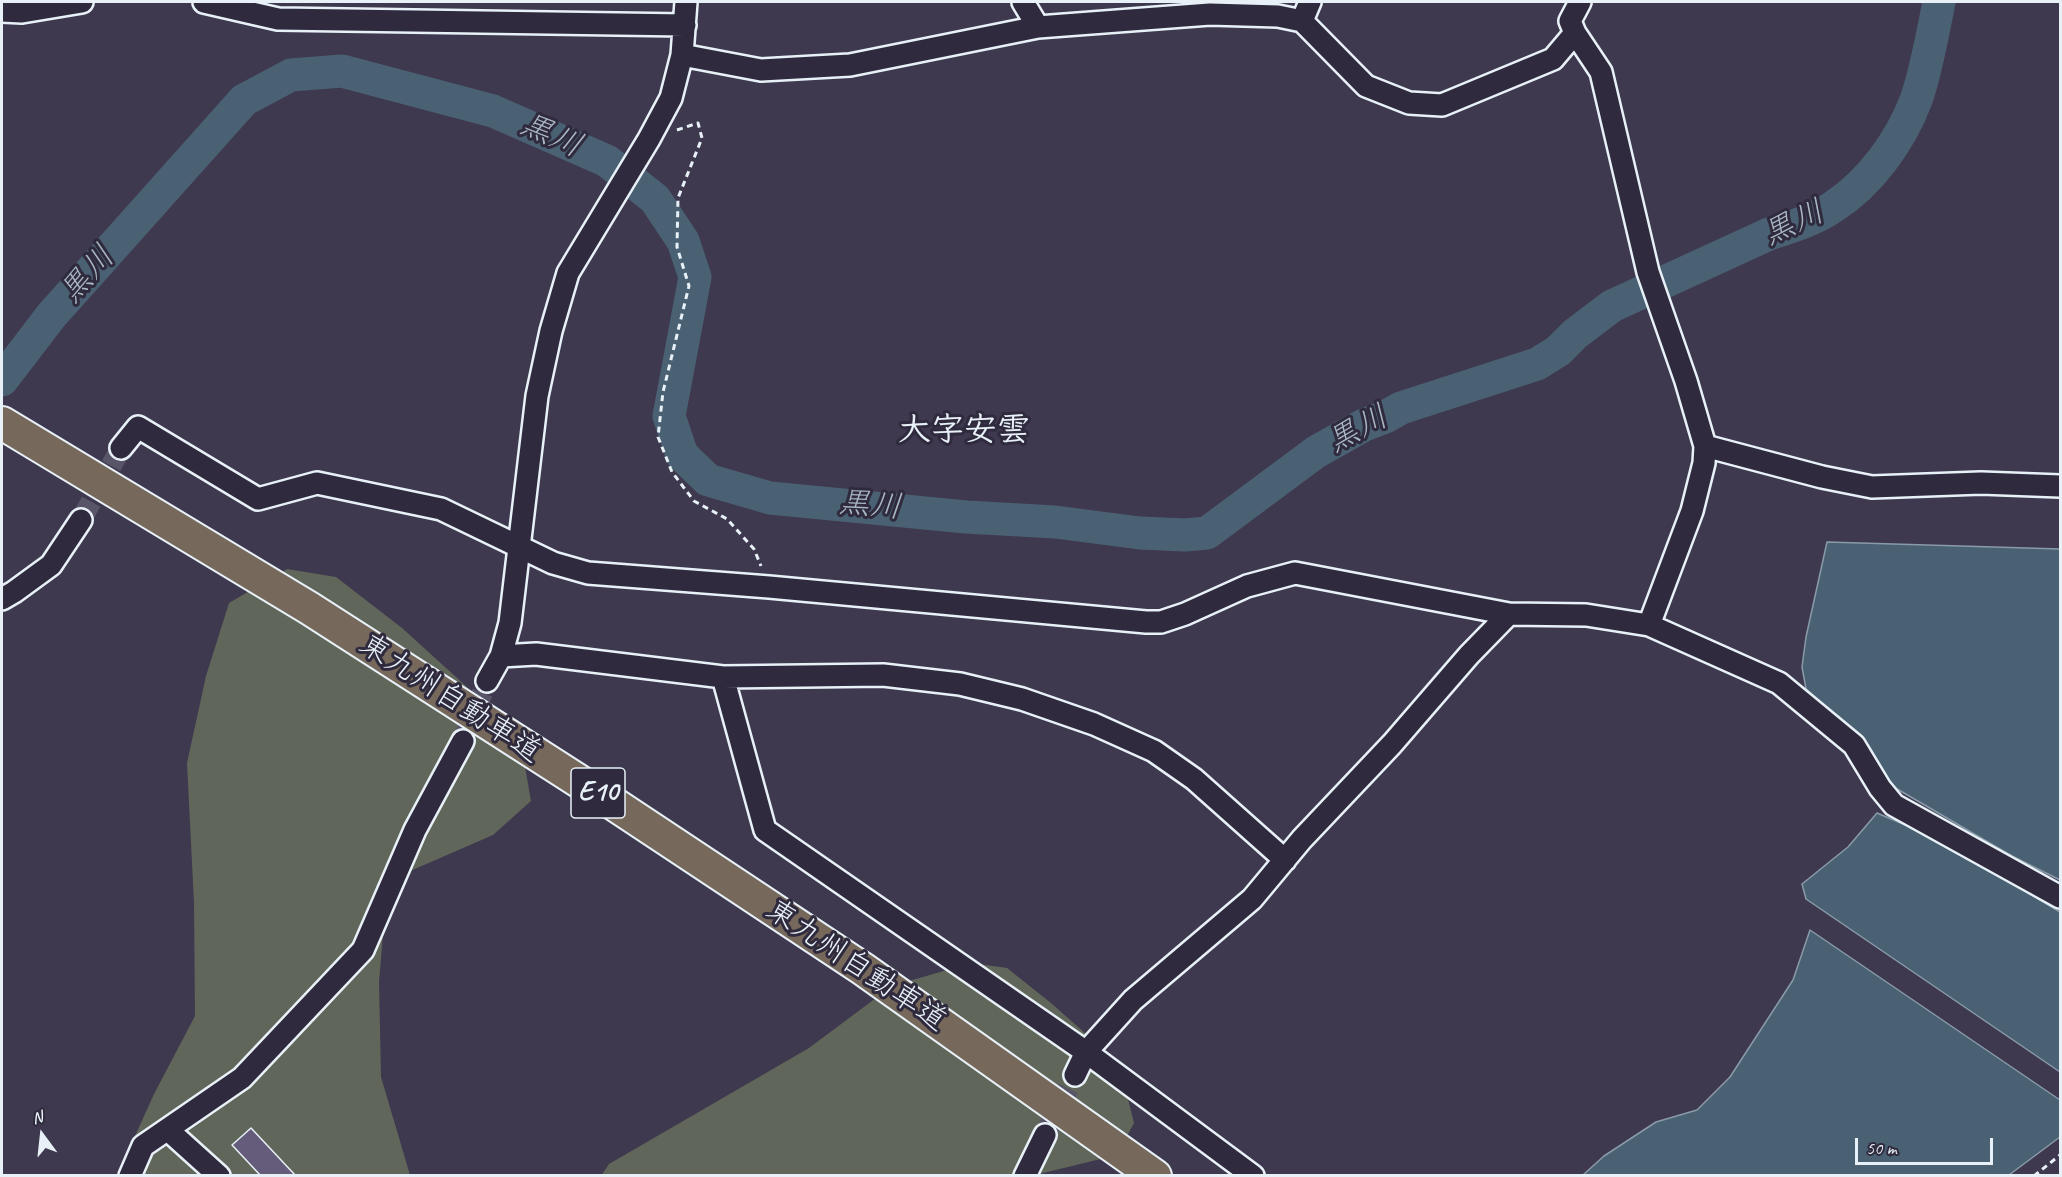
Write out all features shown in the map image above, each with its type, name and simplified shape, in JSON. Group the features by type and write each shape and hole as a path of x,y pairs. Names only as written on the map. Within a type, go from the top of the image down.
{"highway":[{"name":"東九州自動車道","path":"13,429 309,608 612,803 863,969 1155,1176"}],"street":[{"path":"2,11 22,12 82,2"},
{"path":"204,2 278,19 685,25"},
{"path":"488,681 501,656 510,623 537,396 551,331 568,273 649,139 670,98 682,55 686,2"},
{"path":"1023,2 1038,27"},
{"path":"1580,2 1570,21 1575,33 1601,72 1648,272 1686,381 1705,446 1704,463 1692,511 1649,625"},
{"path":"682,55 760,70 850,65 1038,27 1210,14 1278,16 1306,11 1366,86 1409,103 1442,105 1553,59 1575,33"},
{"path":"120,448 138,427 258,499 317,483 441,509 553,563 588,573 769,587 1146,622 1161,622 1247,586 1295,573 1509,614 1586,615 1649,625 1779,683 1854,745 1880,788 1894,805 2061,897"},
{"path":"1705,446 1822,477 1872,486 1981,483 2061,486"},
{"path":"2,599 51,565 81,519"},
{"path":"1075,1075 1086,1052 1133,1000 1252,899 1468,656 1509,614"},
{"path":"501,656 536,654 723,677 883,675 960,684 1022,699 1095,724 1154,751 1194,779 1285,860"},
{"path":"723,677 765,830 1086,1052 1253,1176"},
{"path":"130,1176 143,1146 242,1078 363,950 415,830 464,741"},
{"path":"168,1130 219,1176"},
{"path":"1024,1176 1045,1135"}],"path":[{"path":"649,139 698,123 702,138 678,198 677,247 689,286 663,392 658,437 672,472 694,501 727,519 754,549 769,587"},
{"path":"2034,1176 2061,1155"}],"green space":[{"path":"287,569 336,577 402,628 489,707 524,761 531,801 493,835 401,875 385,911 379,982 381,1077 410,1175 117,1176 154,1094 195,1016 194,903 187,763 206,676 229,603"},
{"path":"971,963 1007,968 1119,1063 1134,1123 1117,1155 1035,1175 601,1176 609,1164 809,1048 892,986"}],"water":[{"path":"1827,542 2060,549 2060,880 2012,856 1892,786 1864,743 1806,689 1802,667 1806,637"},
{"path":"1877,813 1938,839 2060,912 2060,1072 1806,899 1802,884 1848,847"},
{"path":"1810,930 2060,1100 2060,1137 2009,1175 1583,1175 1604,1156 1656,1122 1697,1110 1730,1077 1793,980"}],"building":[{"path":"251,1128 296,1176 261,1176 232,1145"}],"waterway":[{"name":"黒川","path":"2,380 51,316 244,100 291,75 342,71 493,111 607,161 655,199 683,241 695,277 669,416 682,455 708,480 770,498 966,517 1055,522 1140,533 1185,535 1207,533 1316,452 1364,425 1401,408 1537,364 1558,351 1575,334 1612,306 1769,234 1826,212 1847,197 1882,160 1909,116 1923,77 1939,2"}],"tunnel":[{"path":"81,520 121,448"},
{"path":"463,741 487,681"},
{"path":"1045,1135 1075,1075"}],"district":[{"name":"大字安雲","path":"964,431"}]}
